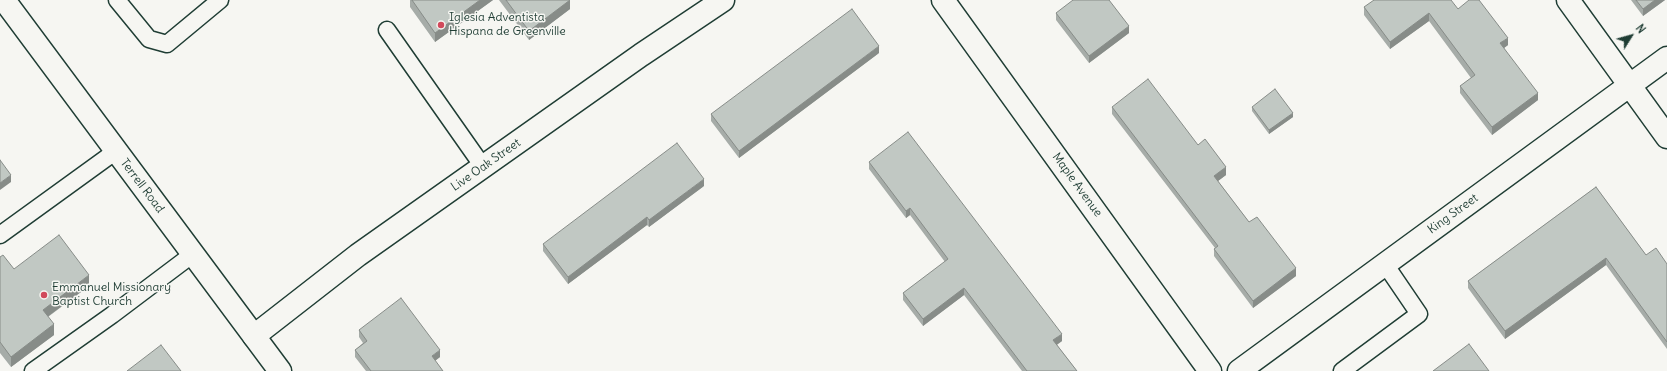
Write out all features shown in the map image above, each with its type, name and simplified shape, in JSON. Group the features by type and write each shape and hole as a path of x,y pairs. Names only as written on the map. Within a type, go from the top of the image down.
{"street":[{"name":"Terrell Road","path":"4,0 280,371"},
{"name":"Live Oak Street","path":"254,336 358,256 484,168 641,55 723,0"},
{"name":"Maple Avenue","path":"943,0 1210,371"},
{"path":"1568,0 1667,137"},
{"name":"King Street","path":"1239,371 1667,58"}],"lane":[{"path":"117,0 149,39 167,44 220,0"},
{"path":"387,30 484,168"},
{"path":"0,234 116,151"},
{"path":"32,371 112,315 193,254"},
{"path":"1342,371 1419,314 1385,264"}],"building":[{"name":"Iglesia Adventista Hispana de Greenville","path":"412,0 480,0 435,33"},
{"name":"Iglesia Adventista Hispana de Greenville","path":"506,0 570,0 529,31"},
{"path":"1073,0 1109,0 1129,26 1089,56 1056,13"},
{"path":"1374,0 1451,0 1458,9 1469,0 1479,0 1508,38 1500,43 1538,93 1492,127 1460,86 1475,75 1429,13 1390,42 1364,7"},
{"path":"1636,0 1655,0 1643,9"},
{"path":"852,9 879,46 739,151 711,114"},
{"path":"1148,79 1198,145 1205,139 1226,167 1214,176 1249,222 1257,217 1296,268 1253,301 1214,249 1218,246 1112,107"},
{"path":"1275,89 1293,113 1269,130 1252,107"},
{"path":"908,132 1062,334 1053,340 1077,371 1027,371 964,288 923,319 903,293 948,259 910,208 906,211 869,162"},
{"path":"677,143 704,179 649,220 647,217 568,277 543,244"},
{"path":"0,160 11,175 0,183"},
{"path":"1596,187 1646,255 1656,248 1667,264 1667,342 1606,258 1505,331 1468,281"},
{"path":"59,235 89,275 43,310 54,324 11,357 0,342 0,257 3,255 14,269"},
{"path":"401,298 440,350 432,356 443,371 371,371 355,350 367,341 359,330"},
{"path":"1469,344 1489,371 1433,371"},
{"path":"161,345 181,371 127,371"}],"place":[{"name":"Iglesia Adventista Hispana de Greenville","path":"441,25"},
{"name":"Emmanuel Missionary Baptist Church","path":"44,295"}]}
